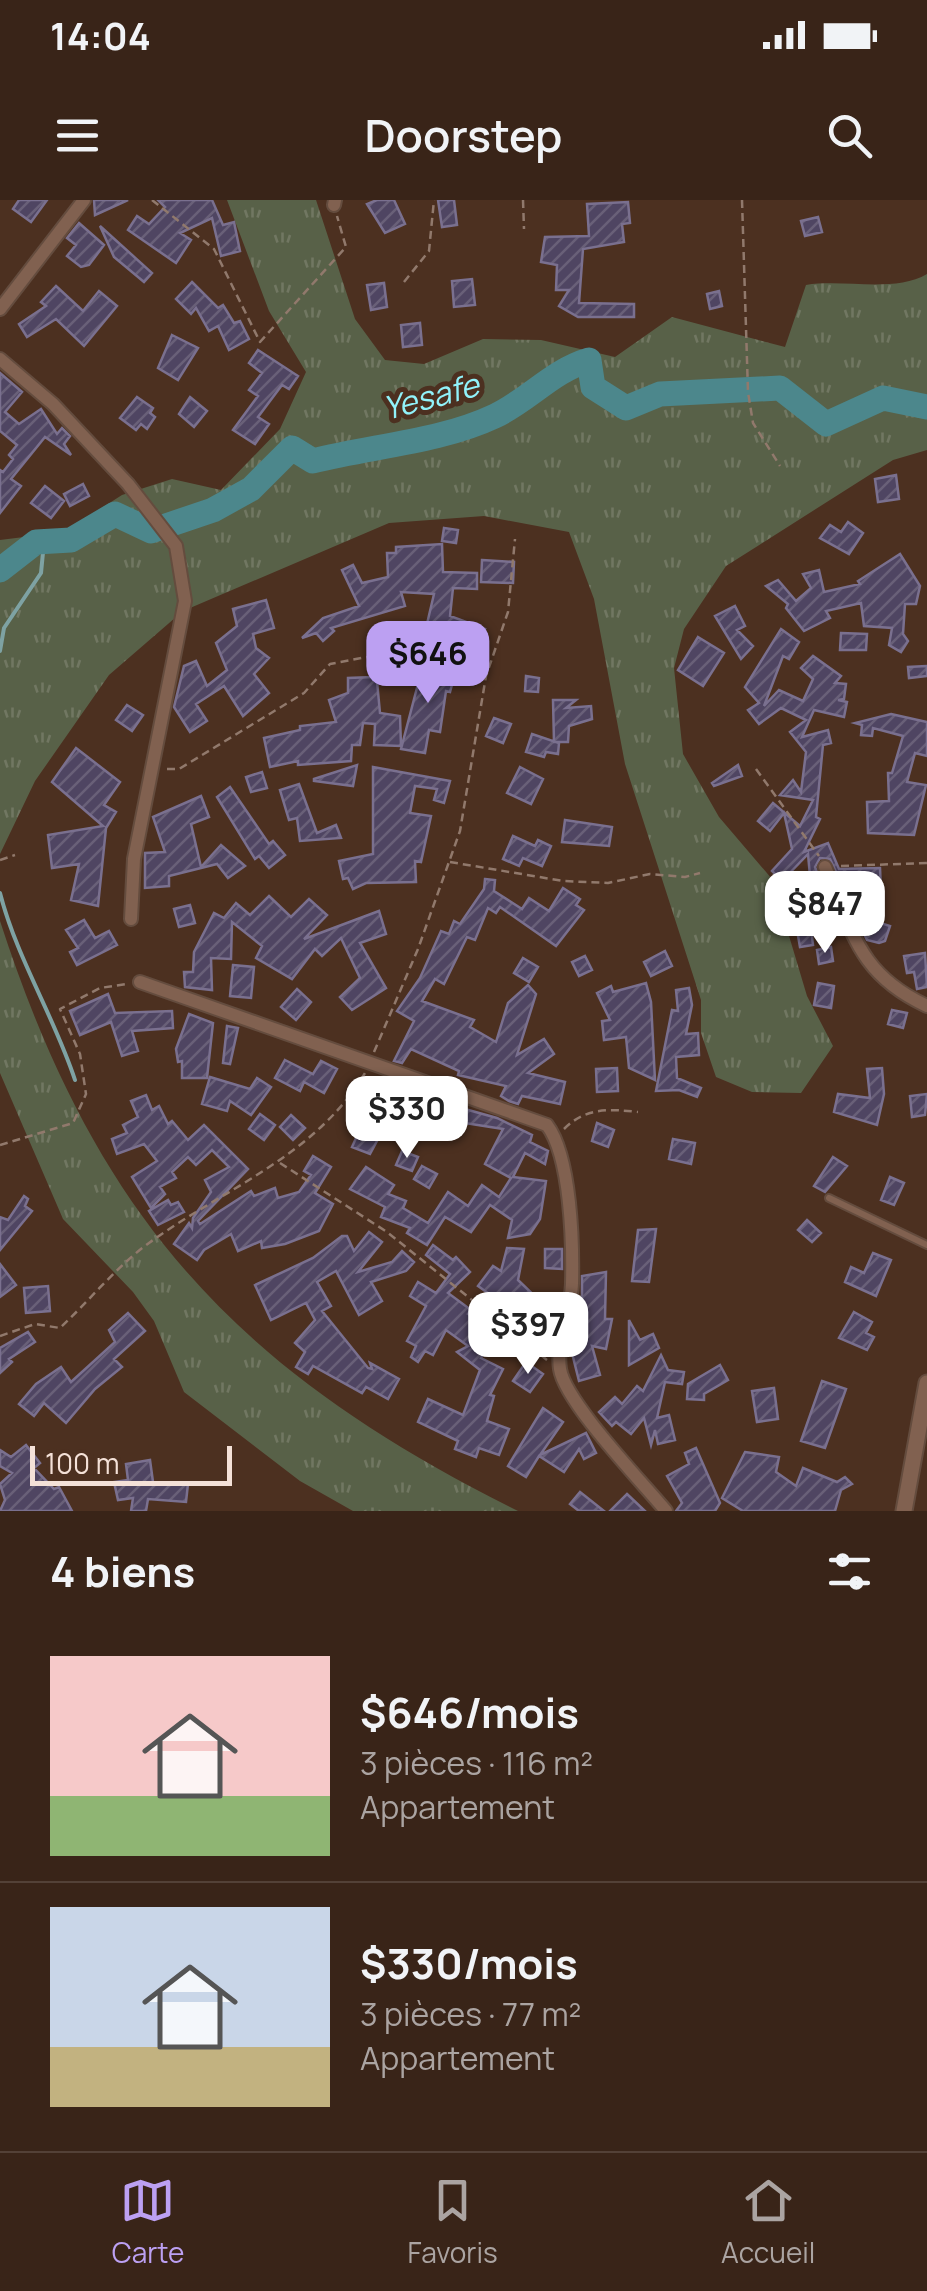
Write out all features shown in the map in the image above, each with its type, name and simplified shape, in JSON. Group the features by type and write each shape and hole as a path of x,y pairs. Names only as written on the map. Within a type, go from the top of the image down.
{"street":[{"path":"0,309 84,200"},
{"path":"0,359 78,431 176,546 186,601 134,859 130,918"},
{"path":"825,867 867,965 900,993 927,1006"},
{"path":"140,982 547,1125 556,1137 566,1186 572,1284 560,1370 582,1410 666,1511"},
{"path":"904,1511 927,1383"}],"lane":[{"path":"829,1198 927,1245"}],"path":[{"path":"152,200 214,249 260,342 346,247 334,203"},
{"path":"404,282 428,251 434,200"},
{"path":"523,200 524,229"},
{"path":"742,200 748,392 753,424 780,466"},
{"path":"0,1336 35,1324 60,1328 146,1245 279,1162 325,1125 371,1064 460,830 486,676 508,612 515,540"},
{"path":"151,769 179,770 304,693 330,664 404,650"},
{"path":"756,768 814,844 825,867 927,864"},
{"path":"0,860 15,855"},
{"path":"448,862 563,882 608,883 650,874 685,877 700,873"},
{"path":"0,1145 72,1123 86,1094 80,1054 60,1009 100,988 140,982"},
{"path":"556,1137 575,1118 603,1109 638,1112"},
{"path":"279,1162 387,1232 560,1370"}],"green space":[{"path":"227,200 316,200 355,319 385,360 424,364 483,339 541,340 615,357 672,317 785,347 806,285 900,283 927,274 927,450 893,460 726,566 684,629 674,668 683,754 719,817 772,879 807,996 833,1046 801,1093 752,1092 716,1077 701,1033 701,1000 625,764 594,599 569,532 484,516 389,523 183,611 109,675 35,781 0,854 0,540 64,532 122,495 172,479 221,490 280,429 306,372 269,311"},
{"path":"0,921 39,1026 82,1120 132,1202 190,1276 256,1342 332,1402 419,1458 518,1511 353,1511 300,1481 184,1392 154,1321 133,1292 63,1219 0,1073"}],"building":[{"path":"19,200 47,200 31,222 13,209"},
{"path":"94,200 128,200 95,215"},
{"path":"158,200 212,200 223,225 234,222 240,251 221,256 212,218 180,233 191,240 176,263 128,230 137,216 149,224 165,207"},
{"path":"394,200 405,224 385,233 367,204"},
{"path":"438,200 454,200 457,225 442,227"},
{"path":"628,202 630,223 622,224 624,242 583,249 579,303 634,304 634,317 578,317 559,306 569,290 556,290 557,265 541,262 545,237 589,236 587,204"},
{"path":"818,217 822,232 805,236 801,221"},
{"path":"79,223 104,245 89,265 81,267 67,256 76,245 67,238"},
{"path":"100,226 152,273 144,282 114,257"},
{"path":"472,279 475,305 454,307 452,281"},
{"path":"192,282 218,308 223,305 234,323 240,321 249,339 229,350 218,326 209,331 196,308 191,314 176,299"},
{"path":"384,283 387,307 371,310 367,285"},
{"path":"56,286 83,311 99,291 117,306 84,346 56,319 27,337 19,324 46,306 41,302"},
{"path":"719,291 722,306 710,309 707,294"},
{"path":"420,323 422,345 403,347 401,325"},
{"path":"172,335 198,348 178,380 158,368"},
{"path":"258,350 298,376 289,389 282,385 258,417 269,424 255,444 233,430 258,396 249,390 262,373 249,363"},
{"path":"0,373 22,392 5,412 19,424 41,409 57,434 62,428 70,436 64,444 71,455 45,437 11,479 21,486 0,513 0,470 3,472 13,459 9,455 17,445 0,431"},
{"path":"137,397 153,408 150,413 155,417 147,429 141,424 136,430 120,418"},
{"path":"190,397 207,411 194,427 179,414"},
{"path":"896,475 899,499 878,502 875,479"},
{"path":"83,484 89,496 70,506 64,494"},
{"path":"45,486 64,501 51,518 31,503"},
{"path":"848,522 863,533 849,554 820,538 830,525 841,532"},
{"path":"444,528 458,530 456,543 442,541"},
{"path":"442,544 443,572 477,573 477,589 453,588 450,616 485,629 478,645 451,634 444,636 442,646 423,641 434,594 401,592 405,606 331,628 334,631 323,641 316,633 302,638 323,618 359,606 342,570 353,565 362,583 388,577 387,553 396,553 396,547"},
{"path":"900,554 920,586 916,604 905,604 903,634 908,641 901,652 889,645 892,628 864,626 861,603 826,611 830,618 804,631 786,608 788,604 766,586 778,580 796,601 811,588 803,574 819,570 824,592 860,584 858,581"},
{"path":"482,560 514,562 513,583 481,582"},
{"path":"266,600 274,628 253,634 256,648 269,658 254,674 269,693 243,716 224,686 196,704 207,721 190,732 174,707 184,666 196,661 207,686 227,670 216,643 237,626 233,609"},
{"path":"735,606 745,626 737,630 753,646 741,659 715,616"},
{"path":"781,629 799,642 789,659 783,656 764,706 779,690 803,701 813,679 801,668 813,656 841,676 835,683 846,684 844,699 838,700 847,702 844,717 814,710 802,737 828,730 831,743 823,745 816,817 820,819 804,852 828,843 839,869 880,868 881,890 874,921 890,926 885,941 879,943 867,940 860,926 865,910 852,907 830,859 820,858 815,867 830,905 813,910 808,854 782,881 772,871 792,849 784,813 770,831 758,821 773,803 800,826 813,800 780,795 793,780 801,792 806,752 790,732 806,720 781,708 759,724 748,710 759,703 745,687"},
{"path":"841,633 867,634 866,650 840,650"},
{"path":"698,637 724,653 703,686 678,670"},
{"path":"424,661 456,670 450,692 446,691 440,732 429,730 425,753 401,749"},
{"path":"397,663 398,679 377,681 380,713 400,716 401,746 374,745 375,724 363,723 360,745 352,745 351,761 298,765 298,761 270,767 264,738 300,730 300,726 336,722 329,700 348,693 348,678 373,677 372,664"},
{"path":"927,666 927,676 909,678 908,667"},
{"path":"526,676 539,678 538,692 525,691"},
{"path":"553,700 576,700 566,708 591,706 592,719 569,726 568,742 554,742"},
{"path":"127,705 143,715 132,731 116,720"},
{"path":"891,714 927,722 927,756 915,753 907,782 926,785 914,835 868,833 867,802 889,801 888,773 892,773 903,736 873,728 872,736 861,735 862,725 855,723"},
{"path":"494,718 511,724 503,743 486,736"},
{"path":"532,734 559,743 558,754 546,752 544,757 526,752"},
{"path":"76,748 120,782 104,805 116,812 106,828 98,906 71,900 79,864 52,868 48,835 103,826 52,782"},
{"path":"357,765 353,786 314,781 314,779"},
{"path":"738,765 742,776 714,786 712,783"},
{"path":"373,767 450,781 444,803 434,800 437,789 415,786 410,813 431,816 421,862 415,861 416,882 366,883 353,889 348,878 343,879 339,861 373,854"},
{"path":"520,767 543,779 531,804 507,793"},
{"path":"262,772 267,788 251,792 246,777"},
{"path":"299,784 317,833 336,825 341,838 300,841 297,818 289,820 280,790"},
{"path":"230,787 269,844 273,841 285,855 269,868 259,856 255,859 217,797"},
{"path":"201,796 209,817 191,824 201,867 221,845 245,866 228,878 217,864 169,876 169,886 145,888 145,853 165,852 153,817"},
{"path":"565,820 612,827 609,846 562,842"},
{"path":"513,836 535,846 538,840 551,846 542,866 523,858 519,866 503,859"},
{"path":"485,879 495,880 494,891 522,909 529,898 549,911 563,888 580,899 576,905 584,910 556,946 500,907 496,913 488,908 475,940 467,937 444,984 435,979 422,1001 474,1020 470,1027 496,1042 508,1003 528,985 536,994 517,1055 544,1039 554,1054 528,1073 565,1082 560,1104 522,1096 518,1104 509,1101 501,1096 506,1086 458,1075 459,1071 411,1049 402,1063 394,1061 414,1021 397,1011 420,978 441,931 449,934 454,921 460,924 484,889"},
{"path":"269,896 291,917 309,899 327,915 304,939 379,911 386,934 360,943 386,988 352,1010 340,997 360,978 341,938 322,956 315,949 292,979 256,958 262,946 232,922 231,959 211,958 212,990 185,987 184,972 193,972 194,952 214,913 224,918 236,903 250,915"},
{"path":"190,905 195,923 179,927 174,909"},
{"path":"84,920 95,938 109,931 117,945 77,965 70,952 78,948 66,930"},
{"path":"811,928 813,945 800,947 797,930"},
{"path":"831,947 833,961 819,964 817,950"},
{"path":"665,951 672,966 651,976 644,962"},
{"path":"925,953 927,987 917,989 914,972 907,973 904,956"},
{"path":"585,956 592,970 579,976 572,962"},
{"path":"523,958 538,967 529,982 514,973"},
{"path":"233,965 254,967 251,998 230,996"},
{"path":"646,983 651,1002 655,1080 629,1068 626,1037 604,1040 602,1021 610,1020 597,993 611,986 613,992"},
{"path":"818,983 834,986 831,1008 814,1005"},
{"path":"689,988 692,1005 686,1034 698,1033 699,1055 676,1057 677,1078 701,1088 697,1097 679,1090 656,1091 672,1010 678,1011 676,990"},
{"path":"297,989 311,1002 296,1020 281,1007"},
{"path":"108,994 115,1013 172,1011 173,1028 132,1031 138,1051 122,1056 111,1022 80,1035 70,1011"},
{"path":"892,1010 907,1013 903,1028 888,1024"},
{"path":"189,1014 213,1023 207,1078 182,1078 182,1061 178,1062 176,1049"},
{"path":"227,1026 238,1028 230,1064 223,1063"},
{"path":"285,1060 313,1074 321,1061 337,1069 324,1093 304,1082 300,1091 275,1078"},
{"path":"617,1068 618,1091 597,1092 596,1069"},
{"path":"882,1068 884,1094 877,1125 834,1112 838,1094 870,1098 867,1069"},
{"path":"210,1077 250,1089 257,1078 271,1087 251,1115 230,1101 227,1111 202,1104"},
{"path":"927,1094 925,1115 912,1117 910,1096"},
{"path":"146,1095 152,1110 159,1106 168,1124 172,1121 188,1140 204,1125 248,1169 198,1221 200,1224 251,1191 254,1196 275,1188 278,1198 299,1192 311,1175 304,1171 313,1156 331,1167 315,1193 333,1204 319,1231 285,1244 262,1248 261,1241 238,1251 231,1234 204,1250 197,1260 174,1244 189,1223 192,1228 193,1218 211,1192 205,1180 229,1167 212,1150 196,1165 188,1157 172,1172 176,1178 160,1187 165,1194 151,1208 132,1177 157,1161 144,1144 117,1154 112,1139 127,1133 123,1125 138,1117 131,1101"},
{"path":"372,1103 391,1115 370,1154 352,1147"},
{"path":"454,1106 497,1118 532,1135 530,1142 548,1151 545,1164 525,1153 513,1177 546,1181 540,1219 530,1234 508,1238 512,1220 490,1205 471,1232 445,1217 427,1245 407,1233 410,1228 381,1217 385,1207 350,1189 366,1167 394,1185 388,1194 406,1201 403,1208 428,1223 448,1192 468,1206 482,1185 499,1197 511,1178 485,1164 503,1129 452,1121"},
{"path":"260,1114 275,1125 264,1140 249,1129"},
{"path":"291,1115 305,1128 293,1140 280,1127"},
{"path":"597,1123 614,1130 608,1147 592,1141"},
{"path":"673,1139 695,1143 691,1164 669,1159"},
{"path":"402,1151 418,1157 412,1171 396,1165"},
{"path":"833,1157 847,1166 825,1192 814,1186"},
{"path":"422,1166 437,1174 429,1188 414,1179"},
{"path":"890,1177 904,1183 894,1205 881,1200"},
{"path":"24,1196 28,1199 25,1206 32,1211 0,1250 0,1217 8,1220"},
{"path":"168,1200 171,1205 178,1202 184,1212 158,1225 149,1211"},
{"path":"807,1220 821,1233 812,1242 798,1230"},
{"path":"656,1229 649,1282 632,1281 638,1230"},
{"path":"369,1232 382,1242 358,1272 392,1262 402,1251 414,1262 406,1271 371,1282 382,1301 359,1315 336,1271 317,1282 331,1306 322,1311 368,1368 372,1369 370,1363 399,1379 388,1399 366,1387 362,1393 313,1366 308,1374 296,1367 305,1352 295,1343 315,1320 306,1303 271,1320 255,1285 313,1258 342,1236 347,1236 354,1251"},
{"path":"433,1245 453,1260 456,1257 470,1272 448,1293 471,1310 468,1314 497,1332 481,1358 503,1369 490,1395 494,1396 487,1421 509,1429 499,1455 479,1448 476,1457 455,1449 458,1441 418,1422 428,1399 463,1415 480,1370 457,1352 468,1346 446,1330 433,1355 425,1351 418,1362 411,1357 416,1346 407,1341 426,1306 410,1296 418,1282 436,1293 450,1274 426,1255"},
{"path":"507,1248 524,1249 518,1280 545,1306 533,1319 518,1305 513,1311 478,1286 493,1266 501,1271"},
{"path":"545,1249 562,1249 562,1269 545,1268"},
{"path":"873,1253 891,1260 876,1296 845,1282 851,1267 864,1273"},
{"path":"0,1264 16,1285 0,1297"},
{"path":"606,1272 605,1319 612,1319 606,1349 592,1346 600,1375 579,1381 573,1357 582,1325 582,1276"},
{"path":"48,1286 50,1311 26,1313 24,1288"},
{"path":"854,1312 872,1322 866,1333 874,1337 867,1350 839,1338"},
{"path":"128,1313 145,1331 114,1359 122,1367 95,1389 66,1423 44,1403 34,1416 19,1404 36,1384 61,1367 71,1382 115,1342 109,1330"},
{"path":"629,1320 640,1340 653,1334 659,1348 629,1365"},
{"path":"28,1332 35,1342 9,1359 12,1362 0,1373 0,1348"},
{"path":"661,1355 668,1370 684,1372 682,1384 665,1382 657,1418 669,1415 675,1440 658,1444 655,1430 651,1445 644,1418 631,1434 616,1422 612,1426 599,1412 615,1397 622,1404 637,1386 643,1391"},
{"path":"526,1362 543,1374 530,1392 513,1381"},
{"path":"720,1365 728,1380 704,1394 704,1400 687,1399 688,1384"},
{"path":"822,1381 846,1389 825,1448 801,1441"},
{"path":"774,1388 778,1419 757,1422 752,1391"},
{"path":"543,1408 563,1422 540,1455 586,1433 596,1453 584,1459 579,1449 564,1472 539,1456 526,1477 508,1466"},
{"path":"26,1445 40,1463 34,1468 54,1489 59,1487 72,1511 0,1511 5,1500 0,1484 12,1473 0,1466 0,1450 11,1457"},
{"path":"696,1448 720,1503 715,1511 676,1511 682,1503 667,1476 689,1464 685,1453"},
{"path":"745,1452 779,1457 776,1472 796,1486 803,1468 837,1482 845,1477 852,1484 841,1490 835,1511 743,1511 722,1498"},
{"path":"150,1460 153,1482 188,1484 186,1502 148,1499 146,1511 131,1511 133,1498 118,1500 114,1482 128,1480 126,1464"},
{"path":"580,1492 604,1511 579,1511 570,1504"},
{"path":"627,1494 645,1511 610,1511"}],"waterway":[{"name":"Yesafe","path":"0,570 36,542 71,540 115,514 151,531 213,510 251,489 292,448 313,461 474,425 507,409 563,371 589,360 593,387 626,408 660,394 780,388 826,424 883,398 927,407"},
{"path":"0,651 4,628 41,573 44,542"},
{"path":"0,893 16,941 75,1080"}]}
